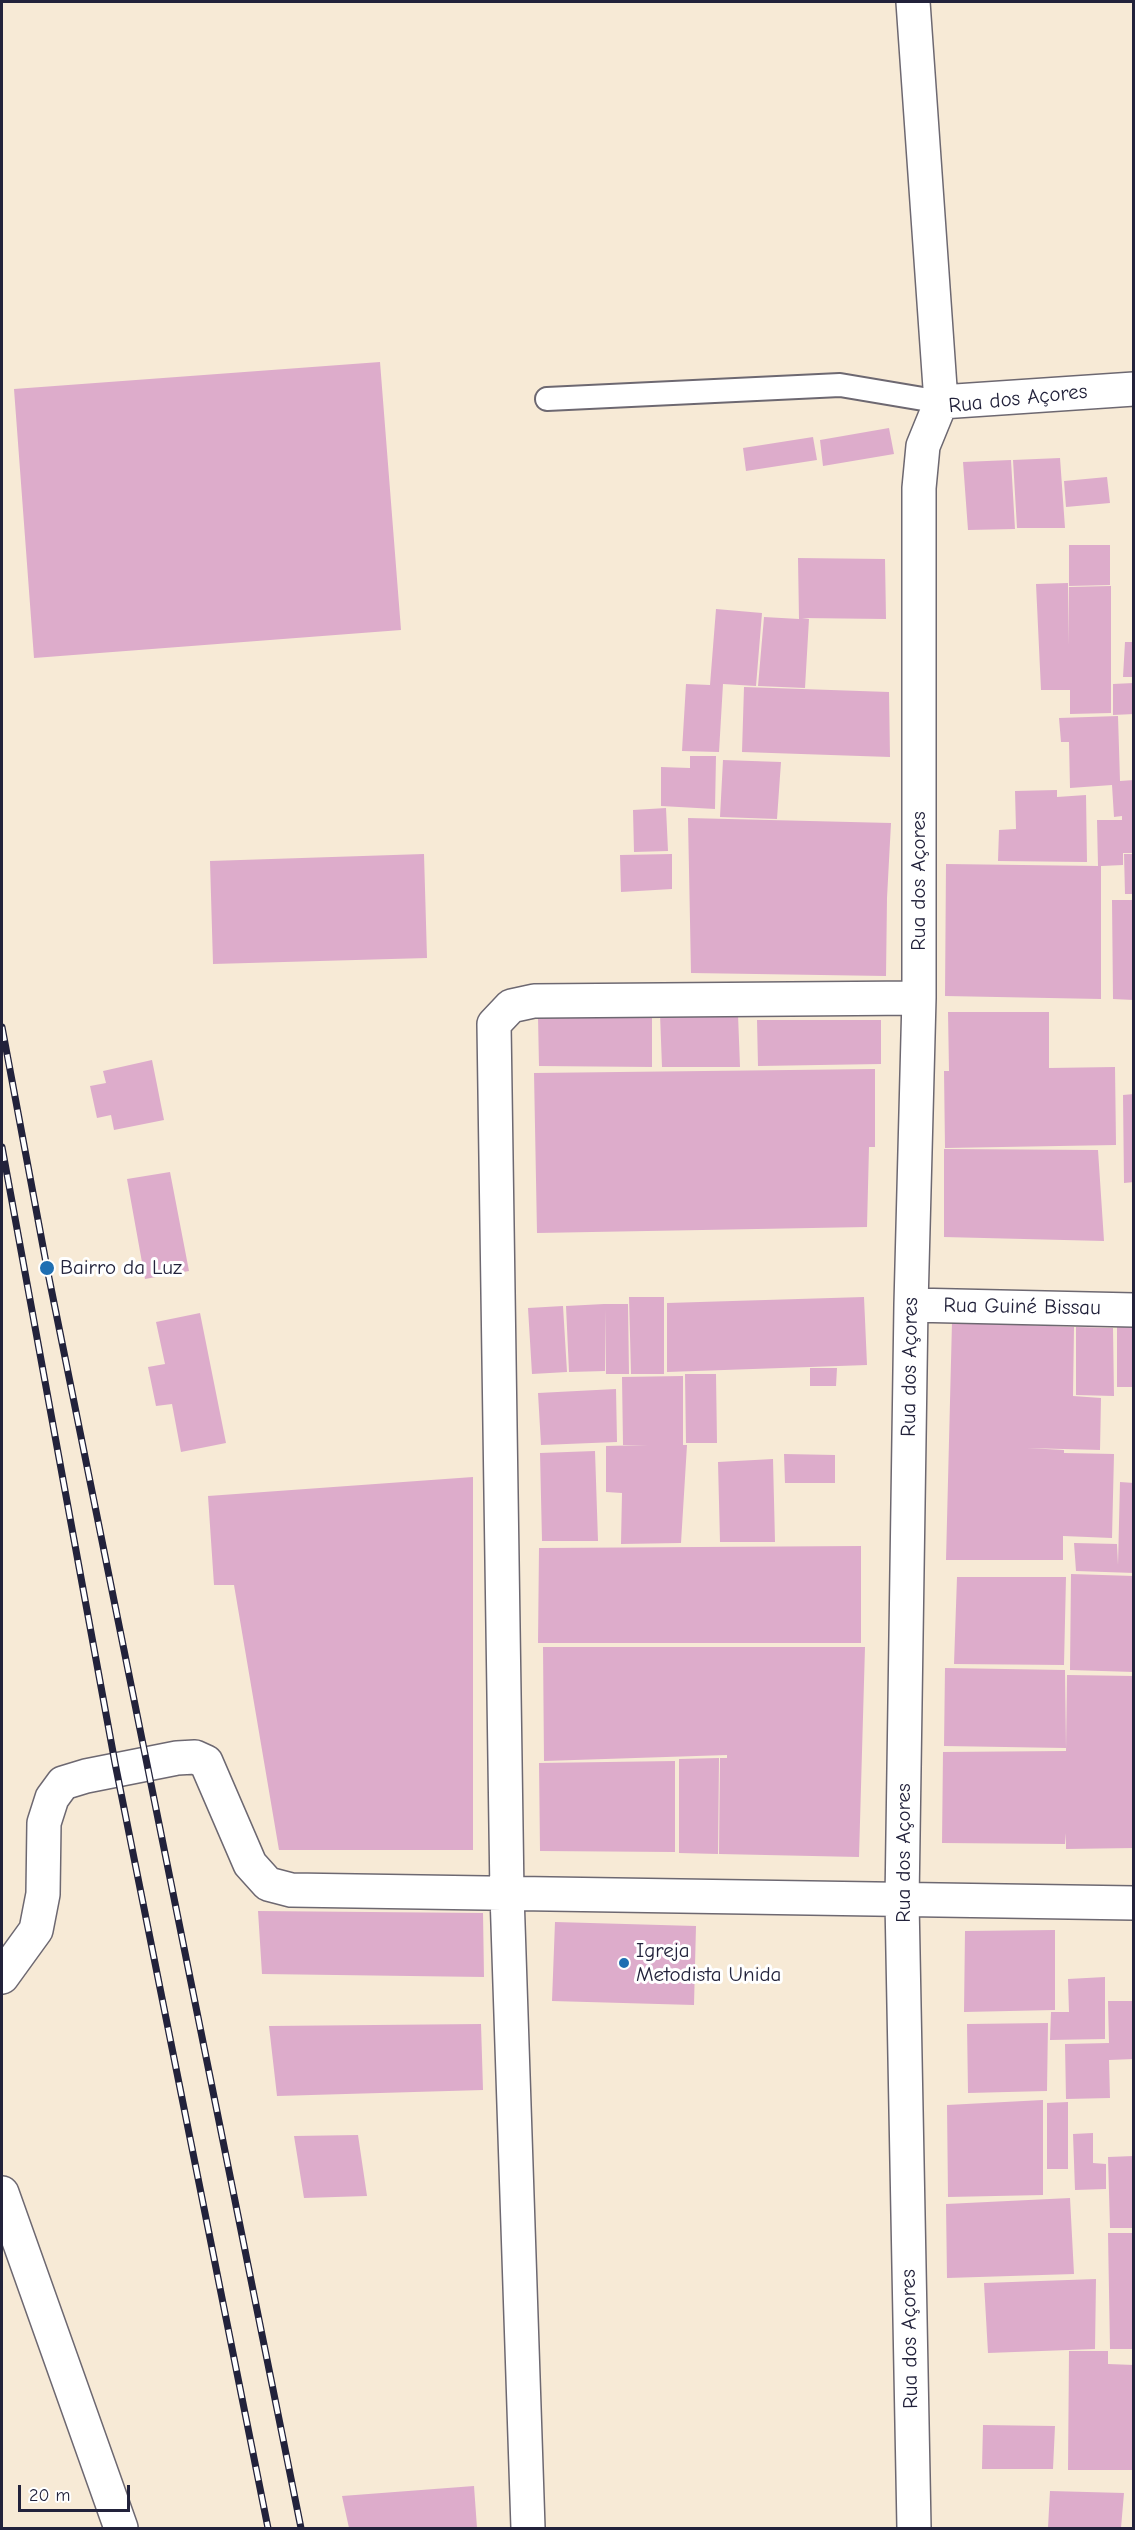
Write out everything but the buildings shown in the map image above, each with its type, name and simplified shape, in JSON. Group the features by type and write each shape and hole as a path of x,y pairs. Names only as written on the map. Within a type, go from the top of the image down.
{"street":[{"path":"913,2 941,402"},
{"name":"Rua dos Açores","path":"914,2529 902,1900 911,1305 919,998 919,488 923,446 941,402 1134,389"},
{"path":"528,2529 507,1894 494,1024 511,1006 534,1001 919,998"},
{"name":"Rua Guiné Bissau","path":"911,1305 1134,1310"},
{"path":"2,1977 36,1930 43,1894 44,1822 52,1798 63,1783 86,1776 177,1758 195,1757 206,1762 250,1864 268,1884 291,1890 1134,1903"},
{"path":"2,2193 122,2529"}],"lane":[{"path":"547,399 840,385 941,402"}],"railway":[{"path":"2,1027 47,1268 301,2528"},
{"path":"2,1147 115,1763 268,2528"}],"place":[{"name":"Bairro da Luz","path":"47,1268"},
{"name":"Igreja Metodista Unida","path":"624,1963"}]}
